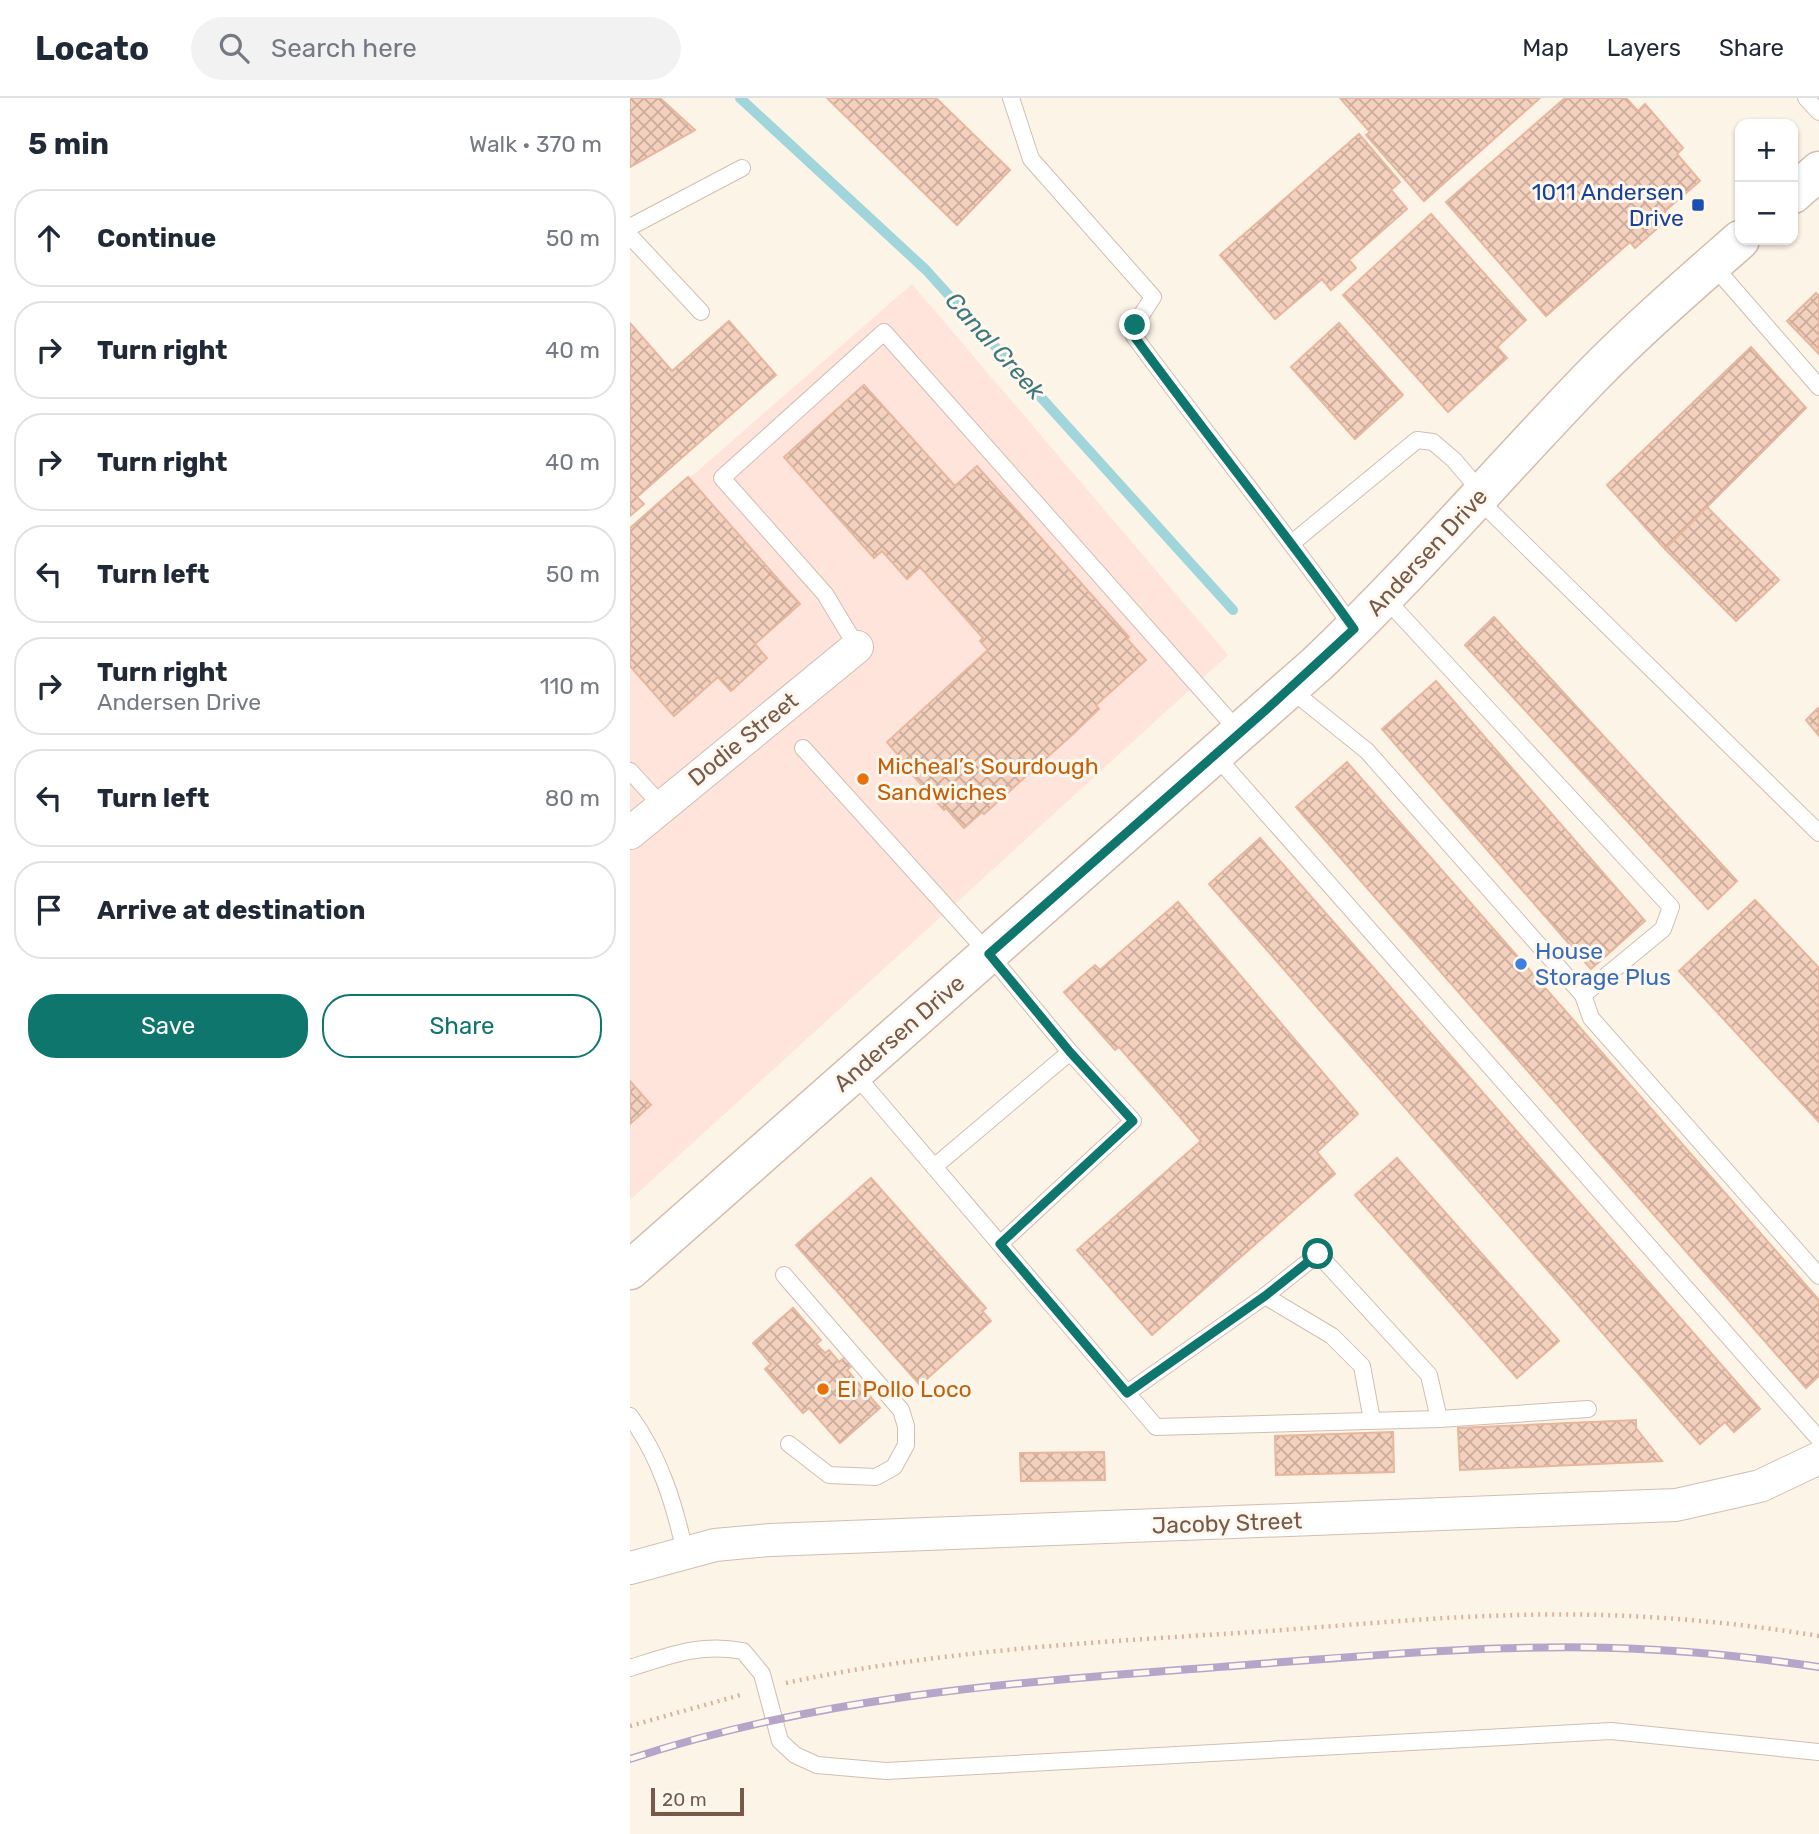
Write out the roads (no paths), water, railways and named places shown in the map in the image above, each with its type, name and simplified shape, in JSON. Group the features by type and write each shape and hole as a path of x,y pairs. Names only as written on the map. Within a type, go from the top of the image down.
{"main road":[{"path":"1798,189 1819,170"},
{"name":"Andersen Drive","path":"630,1270 1228,744 1354,629 1594,374 1735,244"}],"street":[{"name":"Dodie Street","path":"630,833 857,646"},
{"name":"Jacoby Street","path":"630,1568 715,1545 770,1540 1676,1505 1760,1486 1819,1458"}],"lane":[{"path":"1012,98 1031,159 1153,297 1135,325 1134,336 1211,441 1276,520 1354,629"},
{"path":"1806,98 1819,112"},
{"path":"630,227 742,168"},
{"path":"630,236 701,312"},
{"path":"1712,264 1819,387"},
{"path":"857,646 825,594 722,478 884,332 1228,744 1819,1439"},
{"path":"1292,543 1398,453 1417,440 1433,442 1454,460 1480,496 1819,833"},
{"path":"1384,597 1671,907 1662,929 1583,995"},
{"path":"1290,688 1367,751 1583,995 1591,1018 1819,1276"},
{"path":"803,748 989,954 1070,1052 1133,1121 1000,1244"},
{"path":"630,771 662,806"},
{"path":"934,1167 1070,1052"},
{"path":"854,1073 1156,1427 1439,1419 1588,1409"},
{"path":"1127,1393 1265,1296 1318,1254 1429,1375 1439,1419"},
{"path":"784,1275 901,1410 906,1426 906,1445 894,1467 876,1477 829,1475 789,1444"},
{"path":"1265,1296 1332,1336 1362,1366 1372,1420"},
{"path":"630,1416 653,1451 673,1500 685,1552"},
{"path":"630,1668 687,1650 720,1647 743,1651 762,1674 780,1741 795,1755 817,1765 886,1771 1611,1731 1819,1752"}],"waterway":[{"name":"Canal Creek","path":"740,98 926,270 1233,610"}],"railway":[{"path":"630,1759 772,1720 844,1706 915,1695 1132,1674 1410,1653 1564,1647 1692,1652 1819,1667"}],"place":[{"name":"1011 Andersen Drive","path":"1698,205"},
{"name":"Micheal’s Sourdough Sandwiches","path":"863,779"},
{"name":"House Storage Plus","path":"1521,964"},
{"name":"El Pollo Loco","path":"823,1389"}]}
